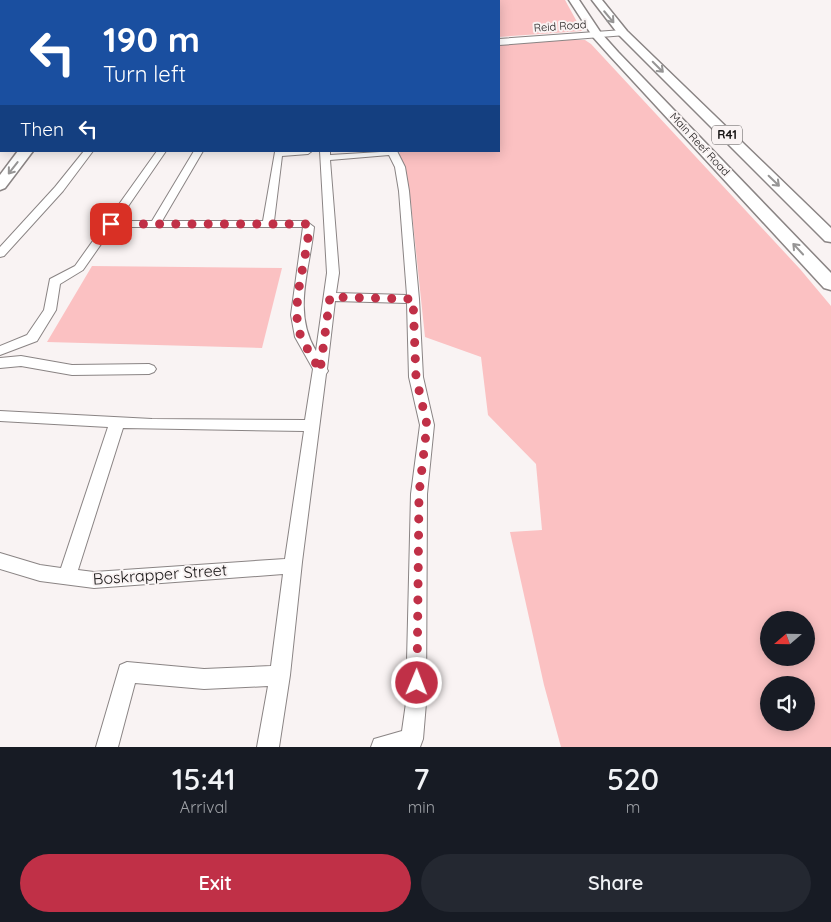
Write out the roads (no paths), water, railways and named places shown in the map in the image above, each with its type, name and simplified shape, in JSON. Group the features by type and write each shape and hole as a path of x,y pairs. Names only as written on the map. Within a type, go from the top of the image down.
{"main road":[{"name":"Main Reef Road","path":"574,0 597,34 831,284"},
{"name":"Main Reef Road","path":"597,0 623,33 831,238"},
{"path":"0,163 9,152"},
{"path":"0,185 25,152"}],"street":[{"name":"Reid Road","path":"500,42 623,33"},
{"path":"0,254 59,189 88,152"},
{"path":"0,351 32,338 50,310 54,282 79,268 161,152"},
{"path":"155,224 198,152"},
{"path":"268,224 277,156 278,154 298,152"},
{"path":"268,747 280,675 292,566 333,274 325,155 393,152 400,167 404,191 413,299 416,377 427,425 419,494 416,703 412,739 382,747"},
{"path":"111,224 306,224 309,227 307,251 298,291 298,328 320,371"},
{"path":"330,297 413,299"},
{"path":"0,363 21,361 72,370 149,369"},
{"path":"0,416 116,422 312,426"},
{"path":"67,577 116,422"},
{"name":"Boskrapper Street","path":"0,561 40,573 94,580 292,566"},
{"path":"107,747 121,702 127,672 204,679 280,675"}]}
